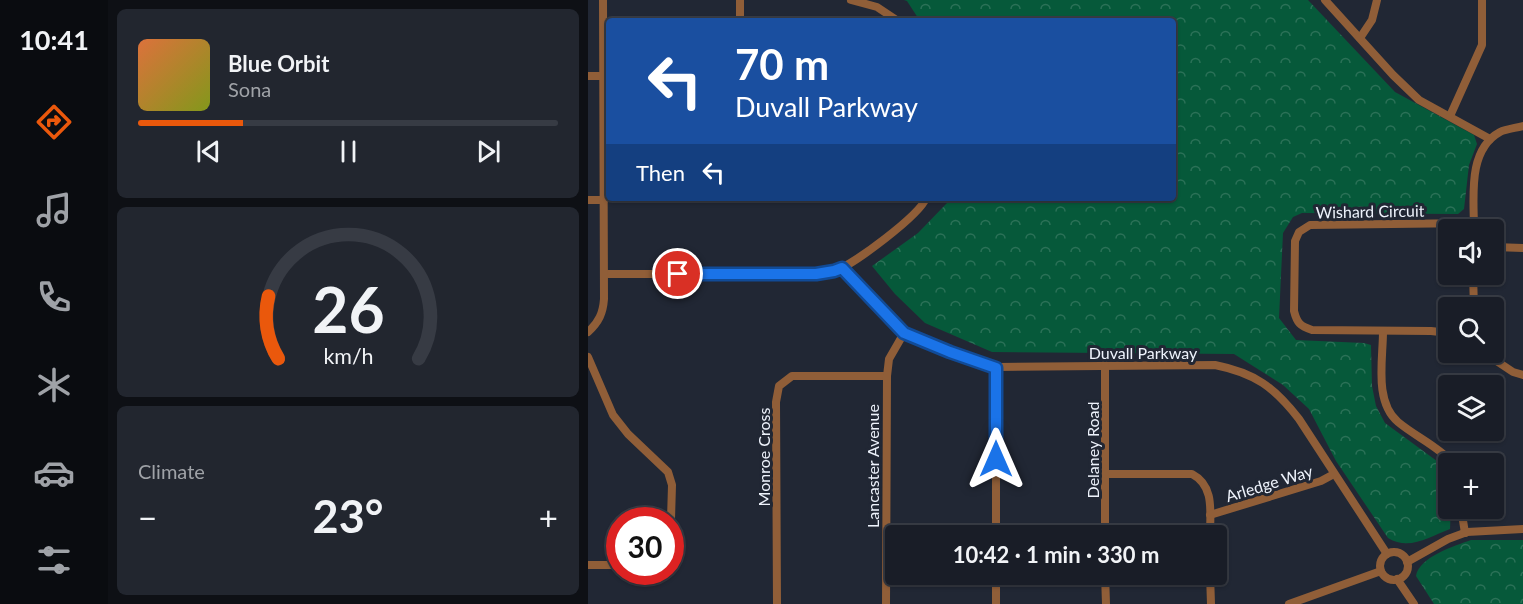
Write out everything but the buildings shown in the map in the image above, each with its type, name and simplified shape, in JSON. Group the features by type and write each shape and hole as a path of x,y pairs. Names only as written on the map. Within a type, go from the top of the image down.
{"street":[{"path":"588,332 603,311 603,0"},
{"path":"740,0 740,18"},
{"path":"851,0 877,7 894,18"},
{"path":"1325,0 1393,75 1419,100 1490,139"},
{"path":"1360,38 1372,20 1377,0"},
{"path":"1450,116 1482,45 1482,0"},
{"path":"588,76 604,76"},
{"path":"1474,219 1475,173 1478,160 1490,139 1502,131 1523,126"},
{"path":"588,200 604,200"},
{"path":"604,274 816,274 834,271 870,250 919,209 924,201"},
{"name":"Wishard Circuit","path":"1438,226 1310,225 1299,232 1295,241 1294,311 1301,327 1312,330 1438,332"},
{"path":"1504,247 1523,248"},
{"name":"Duvall Parkway","path":"842,268 904,333 996,368 1215,365 1240,370 1282,398 1387,554"},
{"path":"1383,332 1383,385 1388,409 1396,421 1445,453"},
{"name":"Lancaster Avenue","path":"886,604 887,376 889,359 904,333"},
{"path":"588,357 613,415 628,434 668,472 672,484 671,507"},
{"path":"1500,363 1513,372 1523,375"},
{"name":"Delaney Road","path":"1105,365 1105,525"},
{"path":"996,368 996,525"},
{"name":"Monroe Cross","path":"777,604 776,402 778,386 792,376 887,376"},
{"path":"1106,474 1192,474 1202,479 1208,490 1210,525"},
{"name":"Arledge Way","path":"1210,514 1321,482 1334,474"},
{"path":"1463,519 1465,533"},
{"path":"1407,562 1448,539 1465,533 1523,529"},
{"path":"1398,553 1407,562 1407,570 1397,579 1389,579 1381,571 1381,561 1387,554 1398,553"},
{"path":"588,565 606,565"},
{"path":"1289,604 1381,571"},
{"path":"1397,579 1414,604"},
{"path":"996,585 996,604"},
{"path":"1105,585 1106,604"},
{"path":"1210,585 1211,604"}],"green space":[{"path":"904,0 1308,0 1395,92 1474,135 1477,144 1469,165 1464,209 1458,214 1302,213 1293,217 1283,233 1279,318 1296,340 1371,345 1372,386 1376,406 1385,423 1438,462 1438,519 1450,519 1450,529 1411,543 1396,542 1388,538 1336,461 1309,409 1283,385 1234,354 992,352 925,323 895,294 872,266 918,233 947,201 1176,201 1176,18 918,18"},
{"path":"1471,540 1523,540 1523,604 1434,604 1416,576 1419,569 1423,563 1438,553"}],"route":[{"path":"678,274 816,274 842,268 904,333 996,368 996,459"}]}
